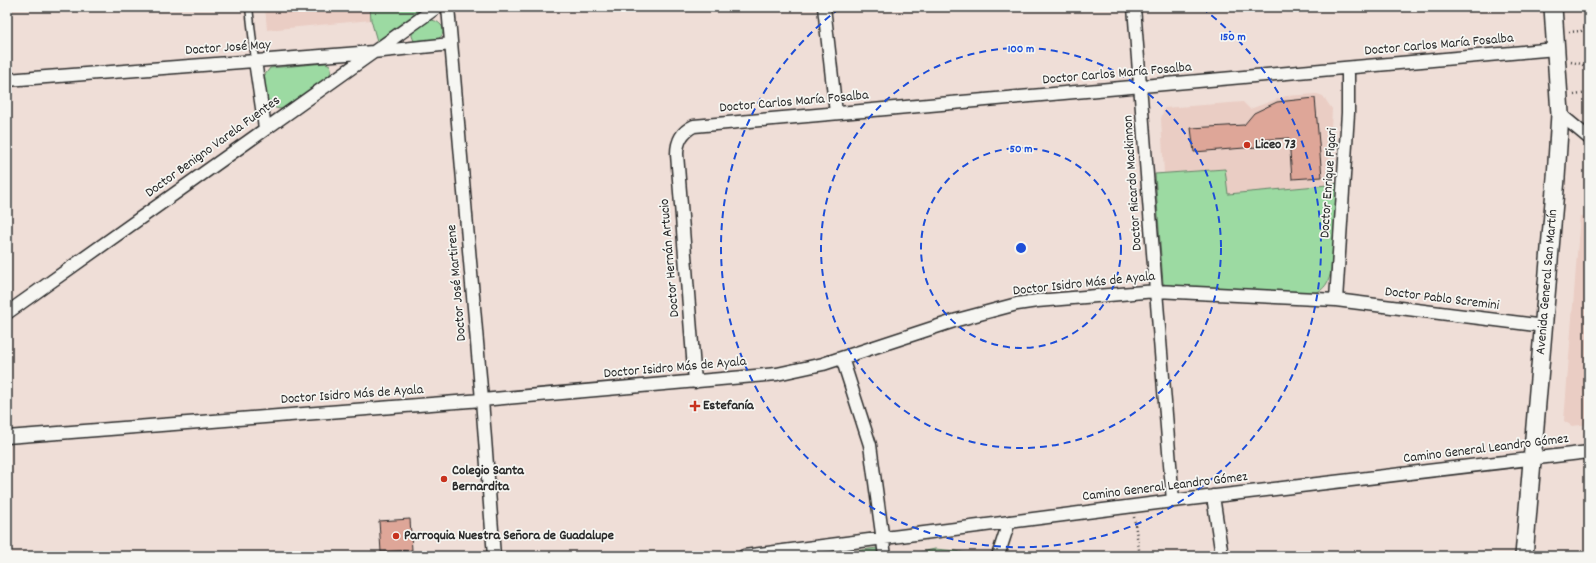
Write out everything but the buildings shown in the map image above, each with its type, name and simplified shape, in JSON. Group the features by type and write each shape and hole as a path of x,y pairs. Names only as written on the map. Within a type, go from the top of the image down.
{"main road":[{"name":"Avenida General San Martín","path":"1524,556 1531,459 1544,326 1560,114 1552,7"}],"street":[{"name":"Doctor Benigno Varela Fuentes","path":"7,313 437,7"},
{"name":"Doctor José Martirene","path":"448,7 494,556"},
{"path":"824,7 836,113"},
{"name":"Doctor Ricardo Mackinnon","path":"1134,7 1142,87 1156,291 1174,501"},
{"name":"Doctor José May","path":"7,80 373,52 451,44"},
{"name":"Doctor Carlos María Fosalba","path":"682,133 694,126 1556,49"},
{"path":"255,61 265,128"},
{"name":"Doctor Enrique Figari","path":"1336,300 1348,113 1348,68"},
{"path":"1560,114 1589,138"},
{"name":"Doctor Hernán Artucio","path":"682,133 676,154 695,382"},
{"name":"Doctor Isidro Más de Ayala","path":"7,437 482,400 777,374 823,364 957,320 1017,304 1037,301 1156,291 1336,300"},
{"name":"Doctor Pablo Scremini","path":"1336,300 1544,326"},
{"path":"842,358 870,445 886,556"},
{"name":"Camino General Leandro Gómez","path":"744,556 1213,496 1589,452"},
{"path":"1213,496 1222,556"},
{"path":"998,556 1009,522"}],"lane":[{"path":"249,7 255,61"}],"path":[{"path":"1589,25 1556,49 1576,62 1582,64 1589,70"},
{"path":"1132,506 1140,556"}],"shaded area":[{"path":"265,7 370,7 371,20 267,30"},
{"name":"Liceo 73","path":"1317,94 1323,96 1332,109 1328,185 1227,194 1224,169 1164,173 1161,119 1164,108 1243,102 1250,109 1286,96"},
{"path":"1580,216 1589,216 1589,424 1572,426 1564,421"}],"green space":[{"path":"370,7 424,7 377,41 371,20"},
{"path":"428,20 433,20 442,26 443,33 441,36 438,39 414,41 412,32"},
{"path":"326,63 330,65 331,68 328,77 282,109 272,106 269,102 265,92 264,76 270,68"},
{"path":"1225,169 1228,194 1338,183 1331,272 1325,286 1322,289 1315,293 1304,295 1166,285 1163,283 1155,174"},
{"path":"877,548 878,556 819,556"},
{"path":"935,549 956,551 977,556 904,556"}],"place":[{"name":"Liceo 73","path":"1247,145"},
{"name":"Estefanía","path":"695,406"},
{"name":"Colegio Santa Bernardita","path":"444,479"},
{"name":"Parroquia Nuestra Señora de Guadalupe","path":"396,536"}]}
